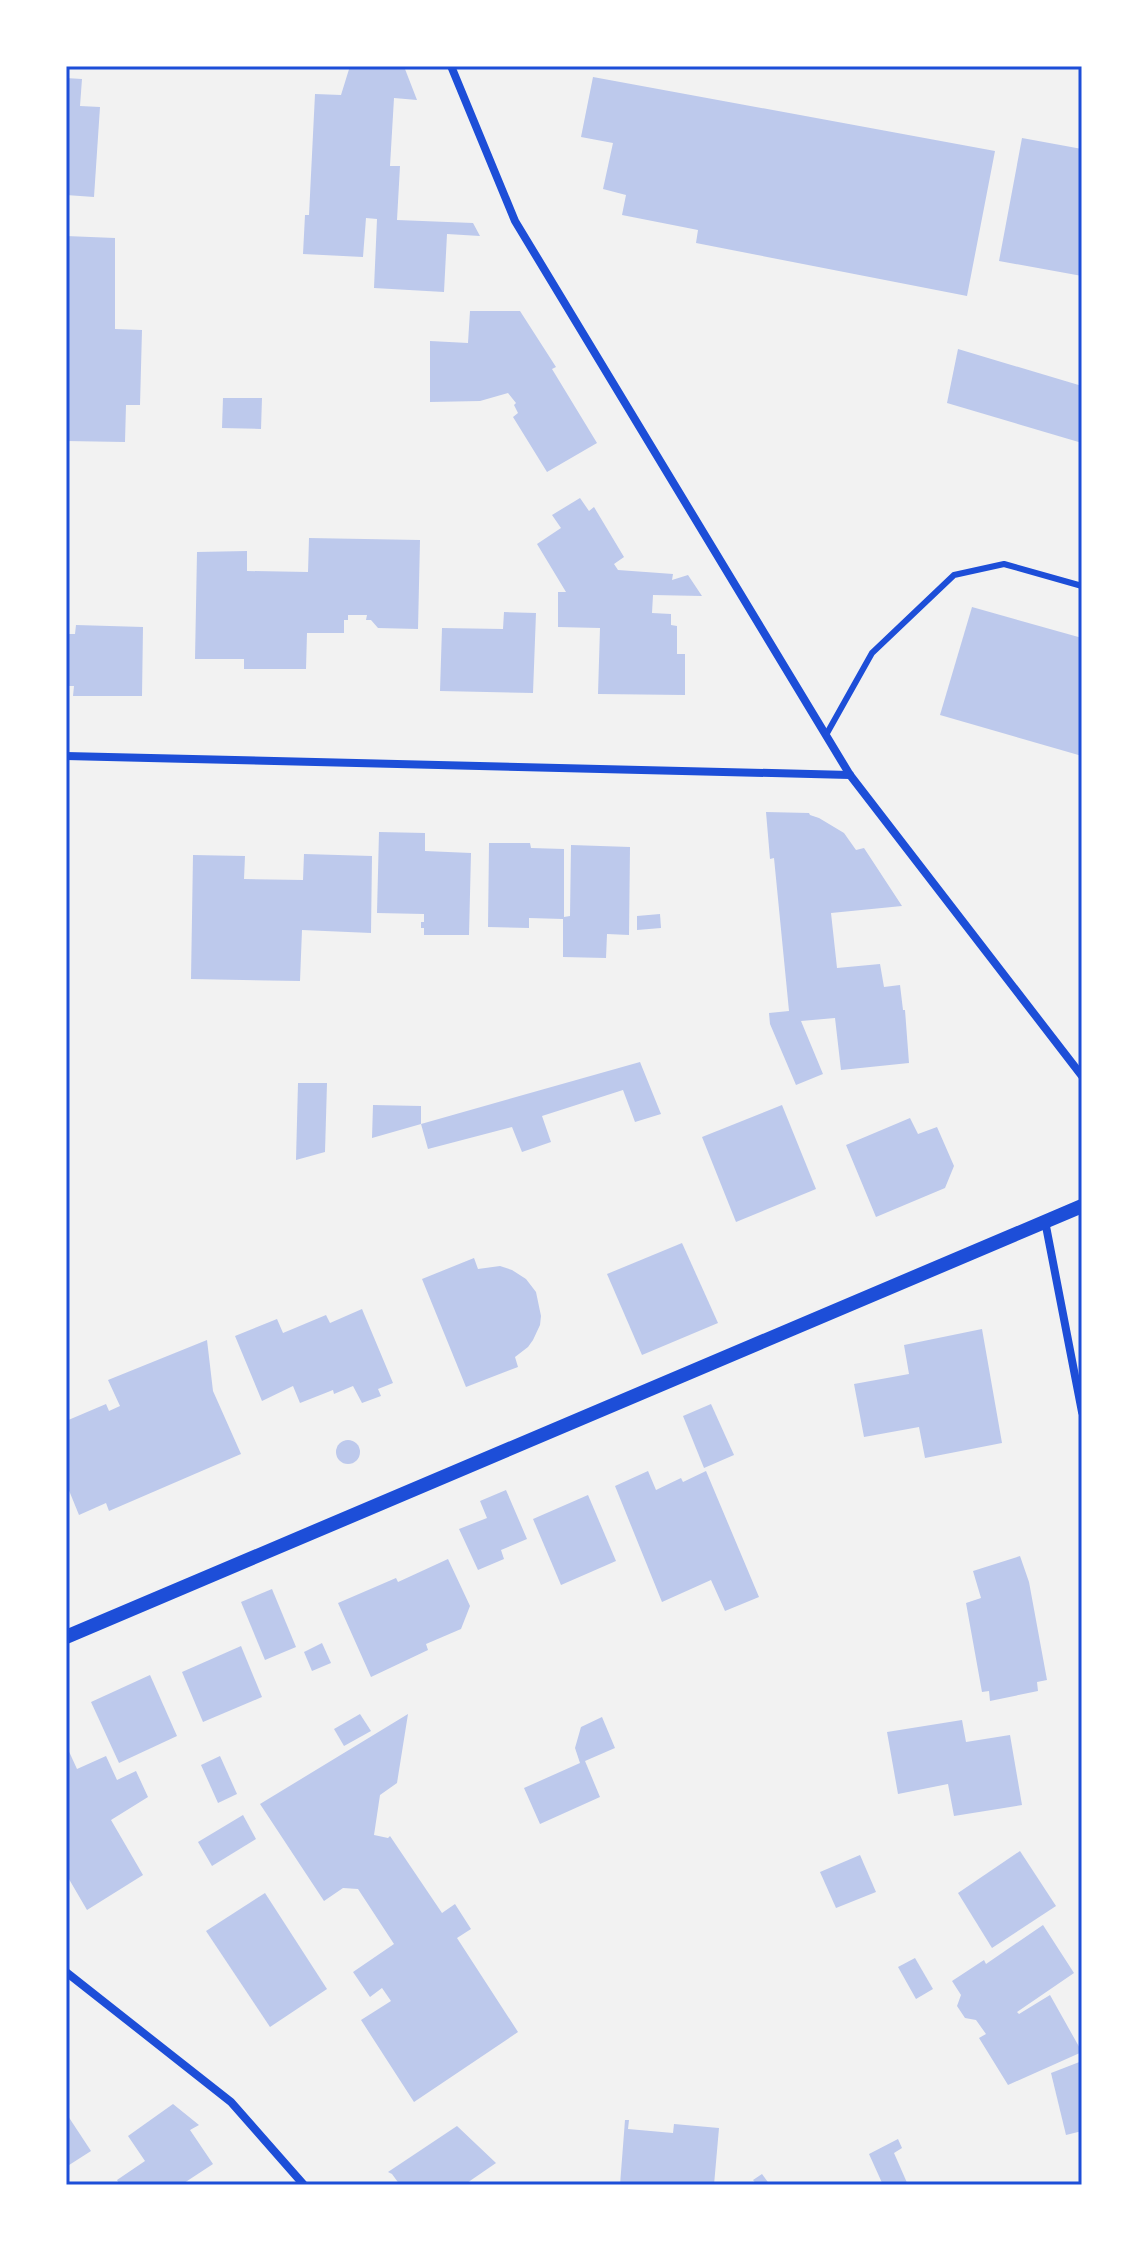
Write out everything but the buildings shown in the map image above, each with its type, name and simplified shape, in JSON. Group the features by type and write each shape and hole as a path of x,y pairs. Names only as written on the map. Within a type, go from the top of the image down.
{"street":[{"path":"451,66 515,221 850,775 1082,1076"},
{"path":"66,756 850,775"},
{"path":"66,1637 1082,1206"},
{"path":"1045,1221 1082,1412"},
{"path":"66,1972 231,2102 304,2185"}],"lane":[{"path":"826,735 872,653 954,575 1004,564 1082,586"}]}
